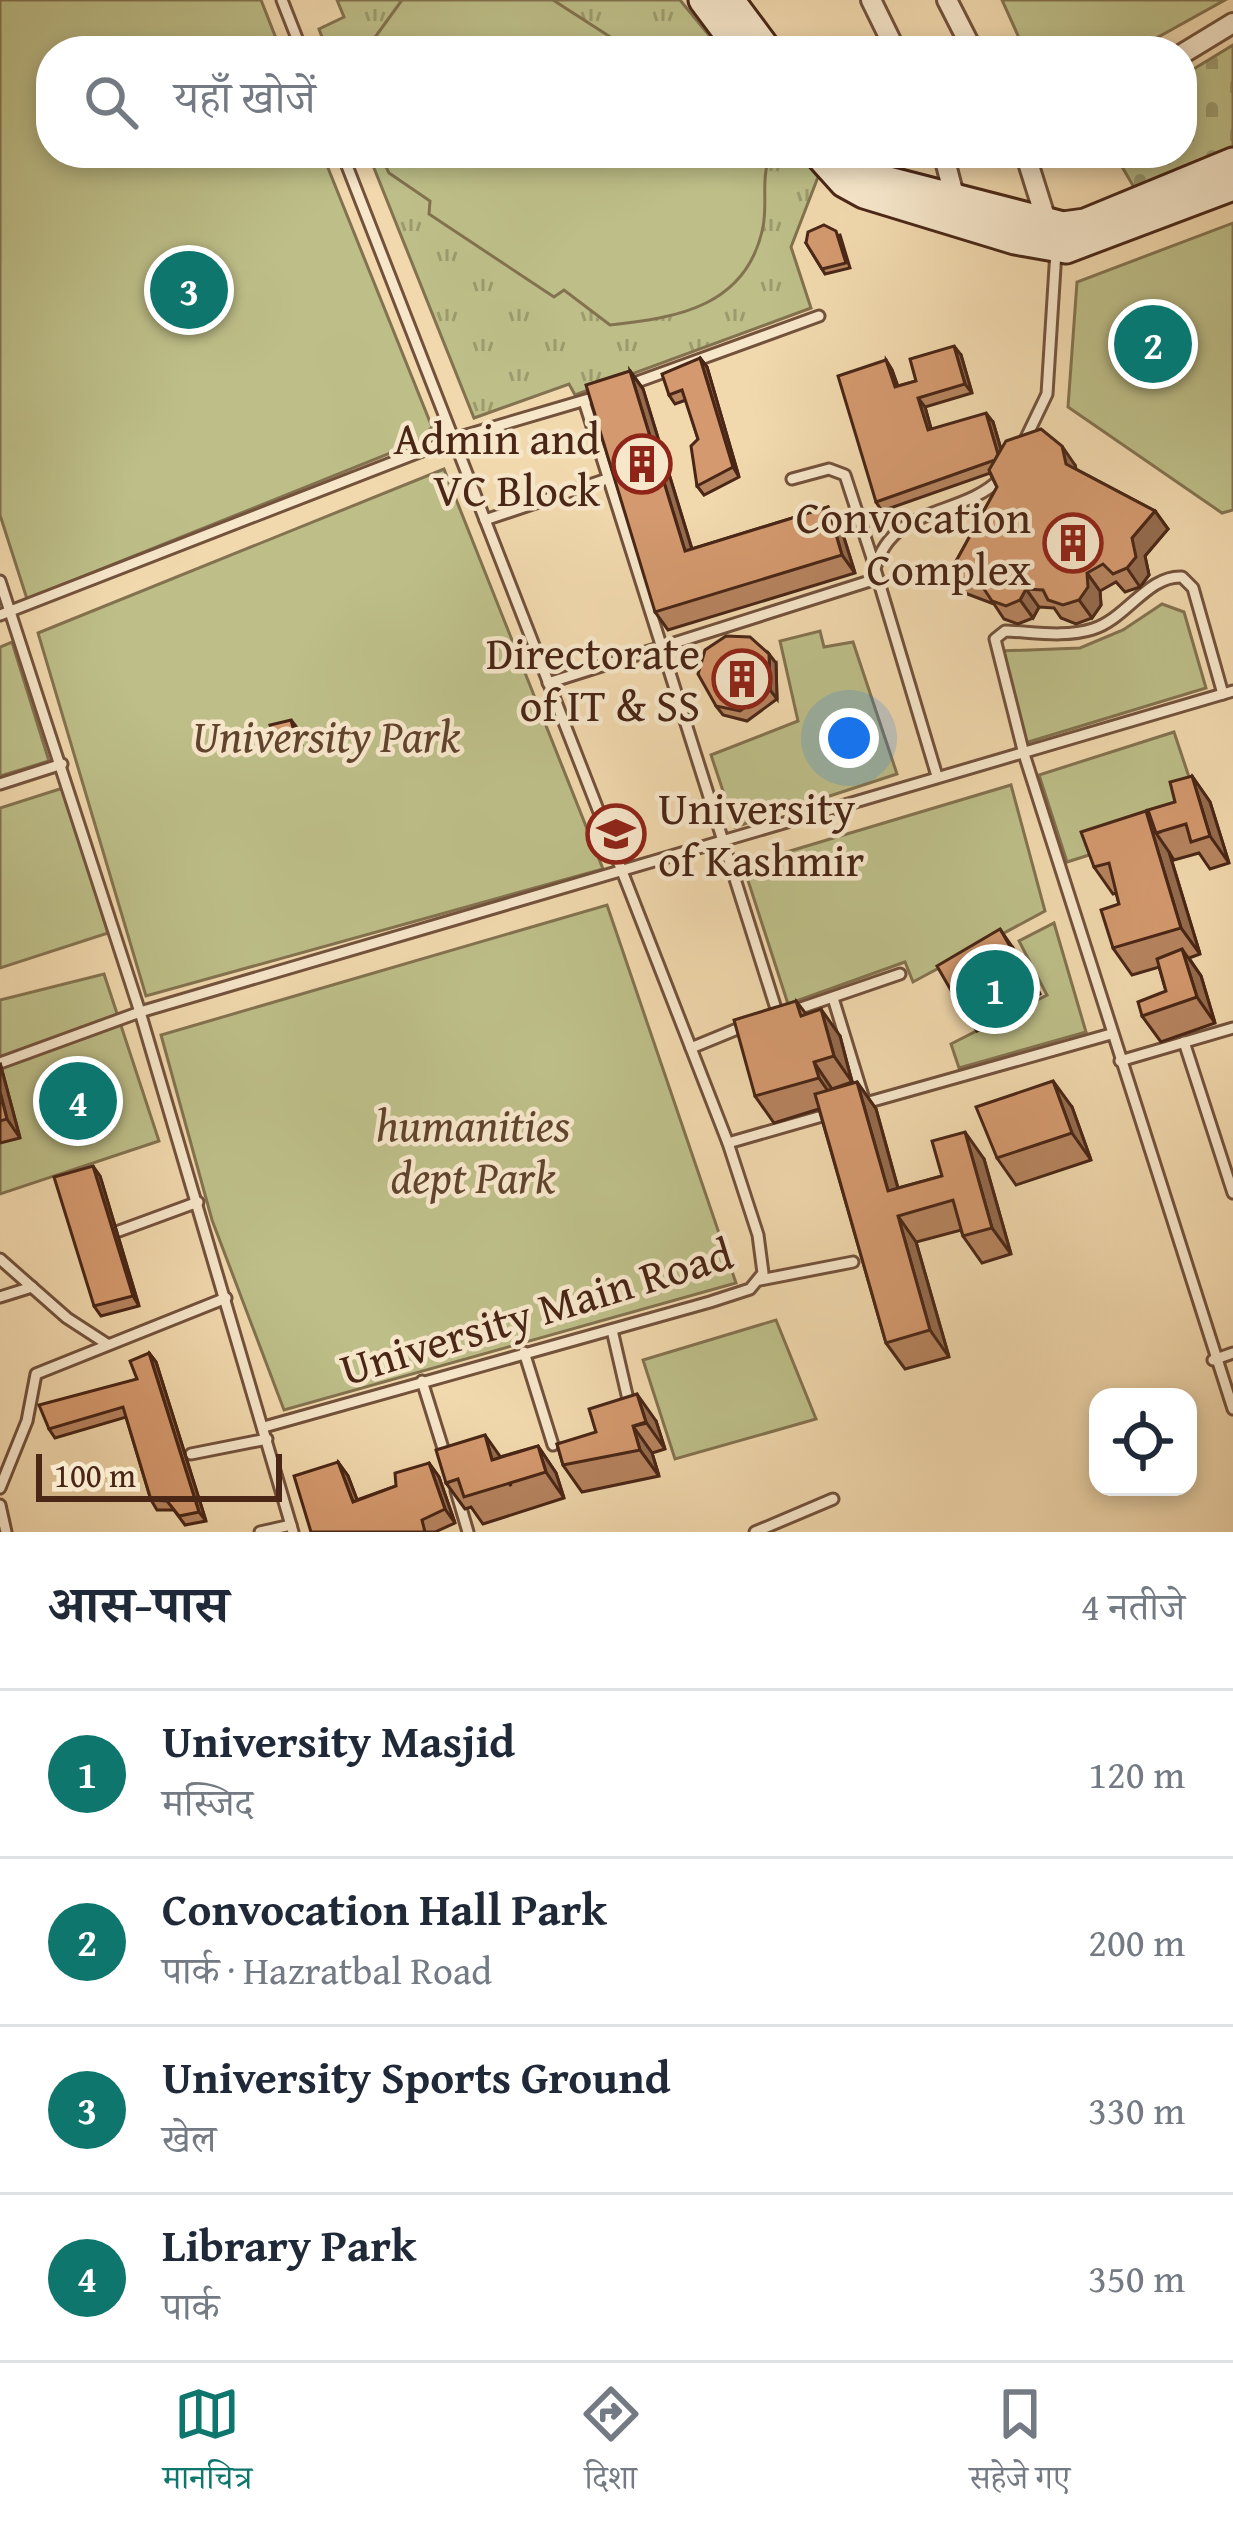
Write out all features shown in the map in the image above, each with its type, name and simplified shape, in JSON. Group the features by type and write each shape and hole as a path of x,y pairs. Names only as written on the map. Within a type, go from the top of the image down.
{"main road":[{"path":"703,0 730,36"},
{"path":"730,0 757,36"},
{"path":"862,168 873,177 955,200 1050,240 1233,162"},
{"path":"830,168 864,194 1050,240 1092,244 1233,186"}],"street":[{"path":"872,0 889,36"},
{"path":"947,0 965,36"},
{"path":"1197,45 1233,23"},
{"path":"947,168 955,200"},
{"path":"1029,168 1050,240"}],"lane":[{"path":"282,0 296,36"},
{"name":"University Main Road","path":"191,1454 422,1382 750,1289 760,1280 762,1250 728,1143 347,168"},
{"path":"1016,455 1047,394 1050,240"},
{"path":"5,613 453,439 584,401 819,316"},
{"path":"584,401 778,1015"},
{"path":"792,479 829,469 845,476 937,776"},
{"path":"548,683 875,574 899,529 992,488 1008,470"},
{"path":"485,520 610,478"},
{"path":"0,1063 140,1012 621,875 937,776 1024,754 1228,692 1193,588 1183,577 1168,577 1122,616 1093,629 997,634 995,657 1024,754 1213,1360 1233,1409"},
{"path":"0,581 5,613 62,764 199,1202 292,1529 260,1532"},
{"path":"0,784 62,764"},
{"path":"691,1048 900,974"},
{"path":"833,998 865,1104"},
{"path":"1120,1061 1233,1028"},
{"path":"728,1143 1111,1034"},
{"path":"1184,1042 1233,1193"},
{"path":"119,1231 199,1202"},
{"path":"0,1259 107,1344"},
{"path":"760,1280 853,1262"},
{"path":"0,1297 32,1287"},
{"path":"0,1489 27,1421 36,1374 226,1298"},
{"path":"612,1330 632,1413"},
{"path":"524,1352 553,1444"},
{"path":"1213,1360 1233,1353"},
{"path":"422,1382 468,1532"},
{"path":"755,1532 833,1499"},
{"path":"0,1505 6,1532"}],"green space":[{"path":"0,0 261,0 275,36 36,36 36,168 328,168 432,427 418,442 27,599 0,515"},
{"path":"337,0 680,0 710,36 322,36 319,29 344,17"},
{"path":"402,0 553,0 609,36 376,36"},
{"path":"1002,0 1225,0 1160,36 1018,36"},
{"path":"1233,45 1233,151 1197,165 1197,67"},
{"path":"374,168 811,168 818,177 791,247 811,308 575,395 569,384 474,418"},
{"path":"386,168 767,168 763,227 742,275 725,291 684,312 610,325 564,290 554,297 429,214 430,201"},
{"path":"1123,168 1189,168 1135,189"},
{"path":"1233,223 1233,510 1222,513 1068,407 1077,282"},
{"name":"University Park","path":"444,469 603,869 146,996 38,633"},
{"path":"1162,604 1184,612 1206,688 1025,743 1000,651 1080,648 1123,630"},
{"path":"820,631 824,647 853,642 897,774 735,827 711,755 798,721 780,641"},
{"path":"12,642 49,761 0,776 0,647"},
{"path":"1174,732 1196,798 1174,828 1067,862 1039,775"},
{"path":"1011,785 1045,911 913,982 905,962 788,1004 743,865"},
{"path":"63,788 108,933 0,968 0,808"},
{"name":"humanities dept Park","path":"607,905 736,1283 284,1410 212,1220 161,1035"},
{"path":"1054,923 1086,1032 959,1068 951,1044 1047,995 1019,941"},
{"path":"104,974 159,1141 0,1194 0,1143 19,1138 0,1065 0,1000"},
{"path":"776,1320 816,1419 675,1459 643,1360"}],"building":[{"path":"824,225 836,231 846,263 822,269 806,243 808,232"},
{"path":"954,346 965,384 918,398 928,430 986,413 998,454 995,460 876,502 838,376 886,360 895,387 916,381 910,359"},
{"path":"700,358 733,467 697,486 691,446 698,439 682,390 669,395 662,374"},
{"name":"Admin and VC Block","path":"630,371 685,551 828,507 842,555 655,612 586,385"},
{"name":"Convocation Complex","path":"1041,429 1062,446 1066,464 1155,511 1132,538 1136,557 1127,568 1113,574 1103,564 1087,573 1088,587 1079,600 1063,605 1048,600 1043,590 1026,589 1020,600 1006,606 992,601 982,586 949,574 997,487 989,470 1006,441"},
{"name":"Directorate of IT & SS","path":"726,636 750,637 769,654 770,690 740,711 716,706 698,674 705,650"},
{"path":"291,720 295,735 276,742 270,725"},
{"path":"1192,776 1210,836 1191,842 1186,824 1156,833 1148,810 1175,802 1170,782"},
{"path":"1146,811 1181,928 1113,948 1101,910 1119,904 1109,863 1094,867 1081,832"},
{"path":"1000,929 1027,976 964,1013 937,966"},
{"path":"1182,949 1197,997 1142,1016 1138,1002 1166,991 1157,959"},
{"path":"796,1001 801,1016 821,1009 834,1056 814,1062 819,1078 755,1096 734,1020"},
{"path":"1053,1081 1072,1133 997,1158 976,1107"},
{"path":"857,1082 888,1191 942,1176 932,1141 965,1132 992,1228 963,1236 953,1200 898,1216 930,1330 886,1343 815,1094"},
{"path":"0,1092 7,1119 0,1121"},
{"path":"93,1166 133,1296 94,1306 54,1177"},
{"path":"149,1353 199,1512 179,1516 167,1501 151,1500 123,1407 49,1429 39,1405 137,1379 130,1361"},
{"path":"637,1394 646,1422 633,1426 640,1450 563,1465 557,1444 596,1432 589,1409"},
{"path":"485,1435 492,1460 538,1446 546,1472 464,1497 458,1479 446,1483 436,1450"},
{"path":"338,1462 353,1502 396,1486 395,1473 429,1463 445,1509 422,1520 425,1532 311,1532 294,1476"}],"place":[{"name":"University Sports Ground","path":"189,290"},
{"name":"Convocation Hall Park","path":"1153,344"},
{"name":"Admin and VC Block","path":"642,464"},
{"name":"Convocation Complex","path":"1073,543"},
{"name":"Directorate of IT & SS","path":"742,679"},
{"name":"University of Kashmir","path":"616,834"},
{"name":"University Masjid","path":"995,989"},
{"name":"Library Park","path":"78,1101"}]}
